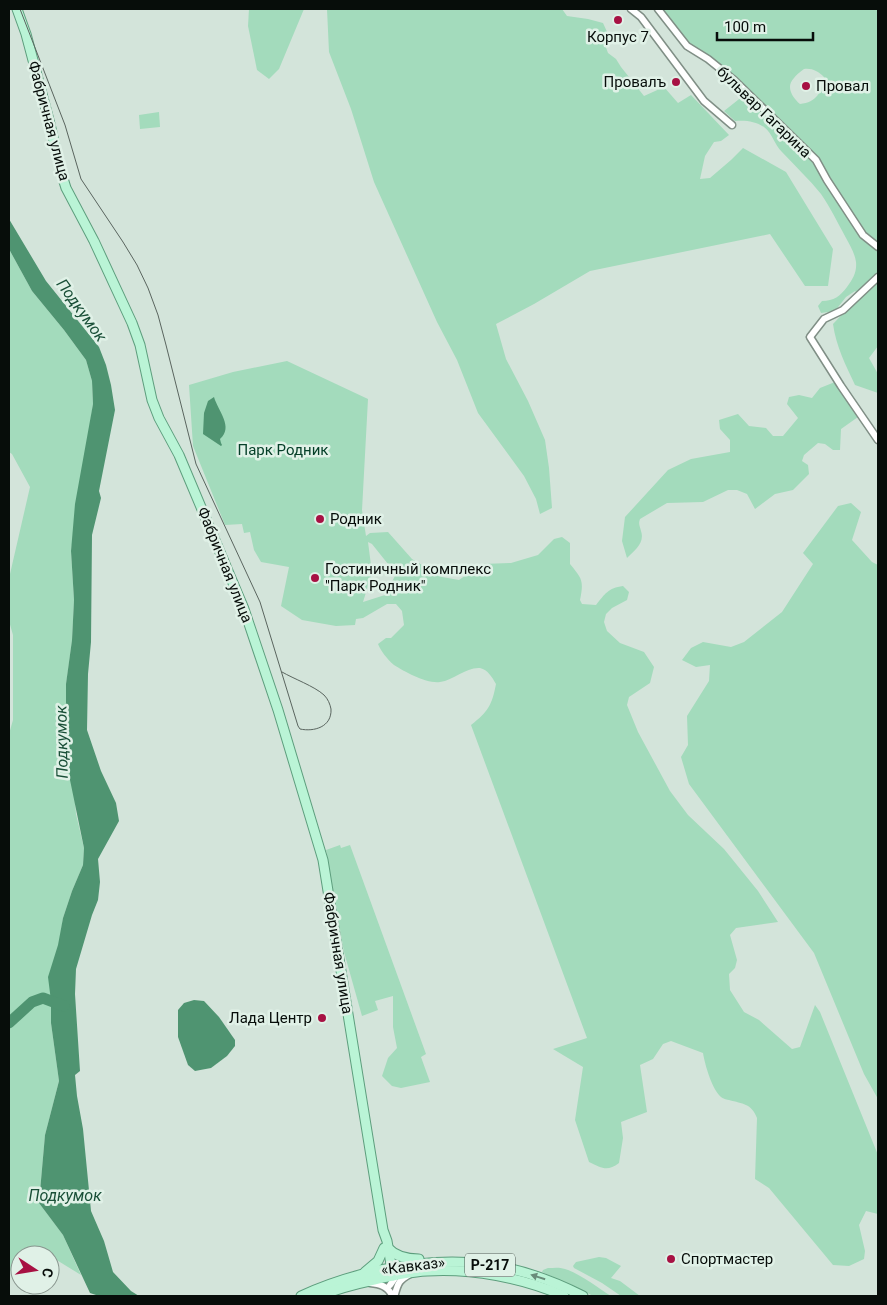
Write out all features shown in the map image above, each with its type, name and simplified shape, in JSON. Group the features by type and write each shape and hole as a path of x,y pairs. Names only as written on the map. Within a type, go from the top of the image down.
{"main road":[{"name":"Фабричная улица","path":"17,9 28,42 66,188 94,241 132,323 140,345 152,400 159,418 179,455 244,609 289,745 323,860 390,1272"},
{"path":"363,1278 378,1261 386,1248 403,1258 469,1259 491,1262 498,1266"},
{"name":"«Кавказ»","path":"301,1296 333,1282 363,1278 425,1262 441,1261 498,1266 544,1278 583,1296"},
{"name":"«Кавказ»","path":"390,1272 440,1271 494,1275 527,1283 564,1296"},
{"path":"311,1296 337,1285 390,1272"},
{"name":"«Кавказ»","path":"319,1296 363,1278"}],"street":[{"name":"бульвар Гагарина","path":"631,9 641,17"},
{"name":"бульвар Гагарина","path":"637,9 704,101 732,124"},
{"name":"бульвар Гагарина","path":"658,9 688,46 734,80 816,160 863,235 878,247"},
{"path":"878,277 843,310 824,319 810,337 878,440"},
{"path":"390,1272 394,1295"},
{"path":"394,1295 400,1280 412,1273"},
{"path":"363,1278 386,1287 394,1295"}],"green space":[{"path":"249,9 304,9 279,69 269,79 257,70 248,26"},
{"path":"327,9 562,9 567,16 603,23 608,34 604,42 608,53 616,59 644,96 664,87 678,103 691,95 729,135 721,141 714,142 705,156 700,179 710,178 743,148 786,172 833,249 828,286 805,286 770,234 590,271 496,324 506,359 528,401 545,440 552,508 540,514 536,499 524,476 478,413 457,360 437,322 374,182 351,109 329,52"},
{"path":"656,9 878,9 878,346 869,358 878,374 878,393 855,385 834,332 833,324 854,302 857,293 855,291 846,297 835,311 821,313 818,306 822,301 833,299 842,293 851,281 856,266 855,256 851,247 828,204 807,178 779,149 772,136 764,127 754,122 735,121 724,111 748,92 691,45","holes":["804,69 815,70 824,77 817,96 806,103 800,104 793,96 790,85 797,75"]},
{"path":"159,112 160,127 140,129 139,115"},
{"path":"9,249 32,291 86,360 92,381 93,404 71,551 74,600 72,640 66,685 76,814 84,848 83,865 63,918 51,1001 51,1023 59,1081 45,1135 39,1203 63,1235 81,1275 60,1262 60,1245 10,1245 9,1271 9,734 13,720 13,635 9,621 9,575 30,487 12,454 9,452"},
{"name":"Парк Родник","path":"287,361 368,399 362,510 366,536 370,533 388,532 412,559 442,577 459,580 482,564 511,563 538,555 554,539 562,537 570,543 570,564 581,580 580,600 582,604 596,605 607,592 614,588 623,586 629,592 627,600 612,608 606,614 604,622 607,631 620,643 644,652 654,667 650,683 629,697 627,705 638,732 670,791 688,815 724,849 758,891 778,922 736,928 730,935 737,960 735,968 729,974 730,990 744,1012 759,1020 792,1049 800,1047 815,1005 820,1012 878,1155 878,1214 866,1211 859,1225 865,1251 864,1259 849,1266 833,1265 769,1188 755,1179 757,1118 755,1113 746,1105 721,1097 709,1076 703,1053 671,1041 663,1044 653,1059 640,1065 647,1112 621,1122 623,1138 619,1163 604,1168 589,1162 575,1120 583,1067 553,1049 587,1038 471,725 488,708 496,684 488,672 480,668 470,669 445,681 435,682 416,677 394,665 384,655 378,644 386,638 391,638 404,625 402,611 396,604 387,604 363,618 356,619 355,625 336,626 302,620 281,606 289,567 261,562 254,550 250,532 244,533 242,524 225,525 193,446 189,385 233,372","holes":["368,542 372,544 396,574 385,595 363,602 372,573"]},
{"path":"835,382 858,417 841,429 840,450 833,450 825,444 818,443 804,455 802,461 808,465 809,474 793,490 775,494 755,509 747,494 737,490 728,490 703,502 667,503 640,519 642,539 627,558 622,541 625,517 668,470 691,459 730,452 730,440 720,429 719,420 738,414 749,426 766,428 773,436 783,436 798,418 787,404 789,397 799,395 812,398 820,388"},
{"path":"851,503 861,512 852,540 872,562 878,565 878,1099 864,1074 814,953 689,784 681,757 688,745 687,716 709,681 710,665 696,667 682,660 691,648 703,642 731,647 744,642 782,612 813,564 803,553 838,506"},
{"path":"340,845 341,848 350,845 426,1054 421,1057 430,1082 401,1088 392,1086 382,1076 388,1058 397,1048 393,1027 393,996 375,1001 378,1010 362,1016 344,952 326,850"},
{"path":"599,1257 606,1258 621,1266 611,1278 620,1281 640,1296 621,1296 573,1266 576,1262"},
{"path":"548,1268 561,1268 570,1271 611,1296 593,1296 542,1272"}],"water":[{"name":"Подкумок","path":"9,219 46,281 99,347 106,365 115,410 99,491 101,498 92,535 91,642 88,674 87,730 101,771 116,803 119,821 98,859 100,882 98,900 76,969 75,994 80,1071 75,1075 83,1129 91,1211 104,1241 113,1272 131,1291 139,1296 99,1296 90,1293 63,1235 39,1203 45,1135 59,1081 51,1023 48,977 58,945 63,918 83,865 84,848 70,780 66,731 66,684 72,640 74,600 71,551 75,504 93,404 92,381 86,360 32,291 9,249"},
{"path":"214,397 224,419 226,429 220,439 221,446 203,434 204,413 208,401"},
{"path":"194,1000 204,1001 219,1017 235,1040 235,1046 227,1056 211,1068 195,1071 188,1065 178,1037 178,1010 184,1003"}],"waterway":[{"path":"9,1023 32,1002 43,998 64,1006"}],"tram line":[{"path":"20,9 65,125 81,179 123,242 148,288 158,315 196,464 260,602 298,726 300,729 311,730 325,724 331,715 329,702 325,697 315,689 282,672"}],"place":[{"name":"Корпус 7","path":"618,20"},
{"name":"Провалъ","path":"676,82"},
{"name":"Провал","path":"806,86"},
{"name":"Родник","path":"320,519"},
{"name":"Гостиничный комплекс \"Парк Родник\"","path":"315,578"},
{"name":"Лада Центр","path":"322,1018"},
{"name":"Спортмастер","path":"671,1259"}]}
